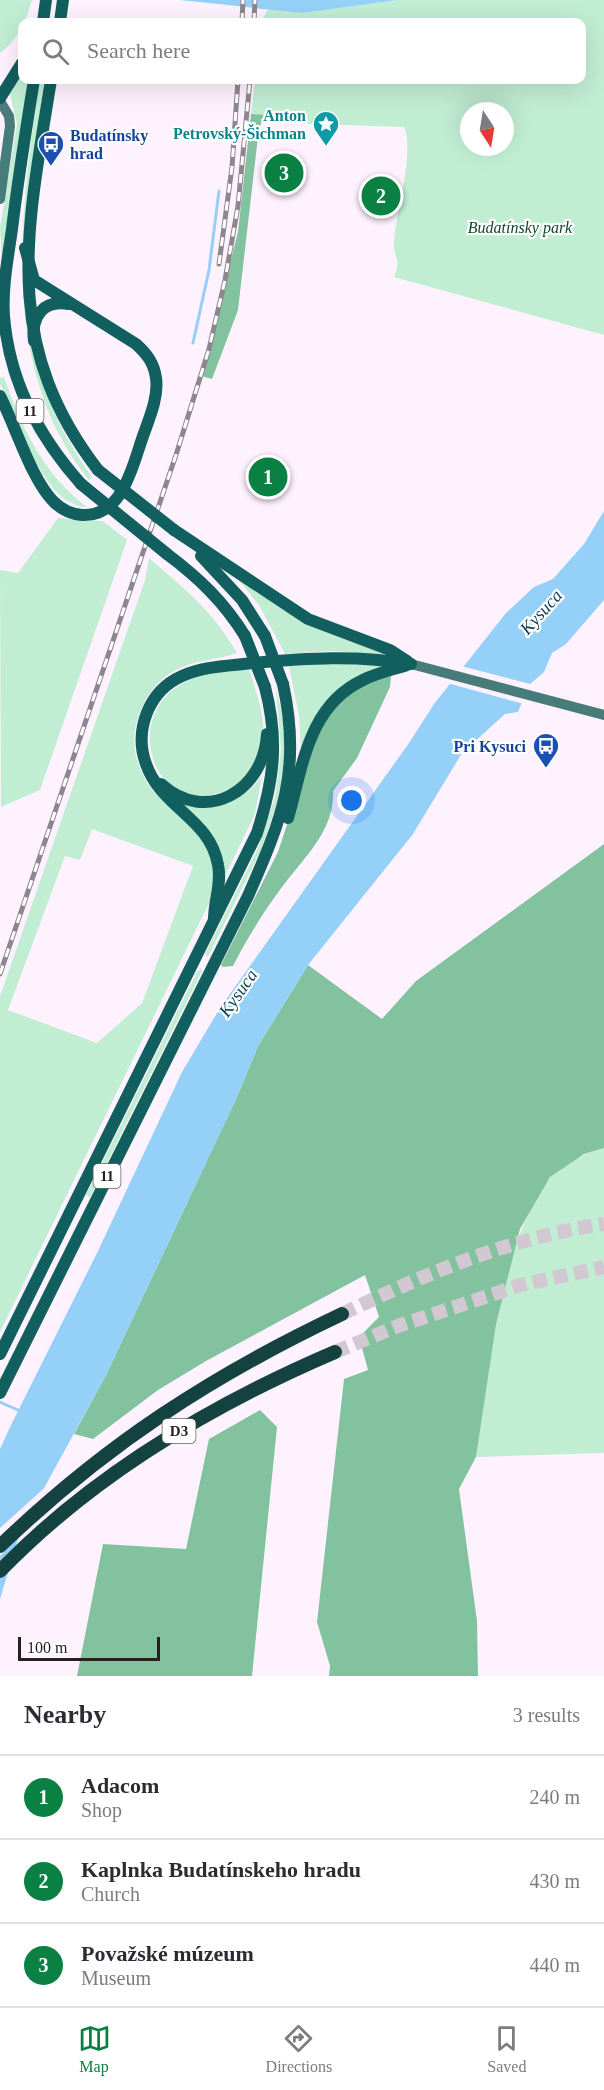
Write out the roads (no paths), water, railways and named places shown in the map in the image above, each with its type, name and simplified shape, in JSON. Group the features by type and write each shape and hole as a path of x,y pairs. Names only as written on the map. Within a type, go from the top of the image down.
{"highway":[{"name":"D3","path":"0,1546 89,1467 168,1409 219,1377 342,1314"},
{"name":"D3","path":"0,1571 60,1515 141,1455 231,1401 334,1352"}],"main road":[{"path":"42,18 46,2"},
{"path":"0,199 10,122 0,100 18,70"},
{"name":"11","path":"0,1354 250,849 269,793 274,743 265,687 245,636 219,599 81,484 50,445 28,407 12,363 3,320 6,272 33,84"},
{"name":"11","path":"0,1393 248,896 275,835 291,757 290,720 283,684 265,636 254,615 230,585 174,530 98,470 59,419 38,375 24,327 22,288 25,248 50,84"},
{"path":"0,396 42,485 54,502 71,513 87,515 109,507 117,499 128,479 154,402 157,380 153,365 147,353 126,337 74,306 32,277 25,248"},
{"path":"38,375 33,328 37,315 42,309 54,303 74,306"},
{"path":"174,530 308,619 390,650 411,664"},
{"path":"213,925 219,866 211,844 197,824 164,796 150,774 141,744 145,718 163,689 180,677 217,667 333,657 361,657 411,664 604,715"},
{"path":"275,835 287,820 309,739 323,713 337,697 363,680 411,664"},
{"path":"150,774 174,794 194,801 216,800 237,792 254,778 264,758 268,700"}],"water":[{"path":"180,0 398,0 302,13"},
{"name":"Kysuca","path":"604,511 604,600 566,644 552,653 544,672 529,685 518,712 505,714 462,753 413,834 308,965 258,1046 236,1099 106,1375 20,1532 0,1599 0,1449 97,1253 182,1072 220,1008 409,743 434,704 506,613 534,587 553,579 584,544"}],"waterway":[{"path":"193,343 209,270 219,191"},
{"path":"0,1402 20,1411"}],"tunnel":[{"path":"342,1314 437,1271 470,1259 536,1238 604,1224"},
{"path":"335,1352 398,1326 521,1285 604,1267"}],"railway":[{"path":"242,18 243,0"},
{"path":"254,18 255,0"},
{"path":"219,264 232,167 238,84"},
{"path":"0,974 176,455 209,349 225,280 238,206 250,84"}],"place":[{"name":"Anton Petrovský-Šichman","path":"326,147"},
{"name":"Budatínsky hrad","path":"51,167"},
{"name":"Považské múzeum","path":"284,173"},
{"name":"Kaplnka Budatínskeho hradu","path":"381,196"},
{"name":"Adacom","path":"268,477"},
{"name":"Pri Kysuci","path":"546,769"}],"park label":[{"name":"Budatínsky park","path":"520,227"}]}
